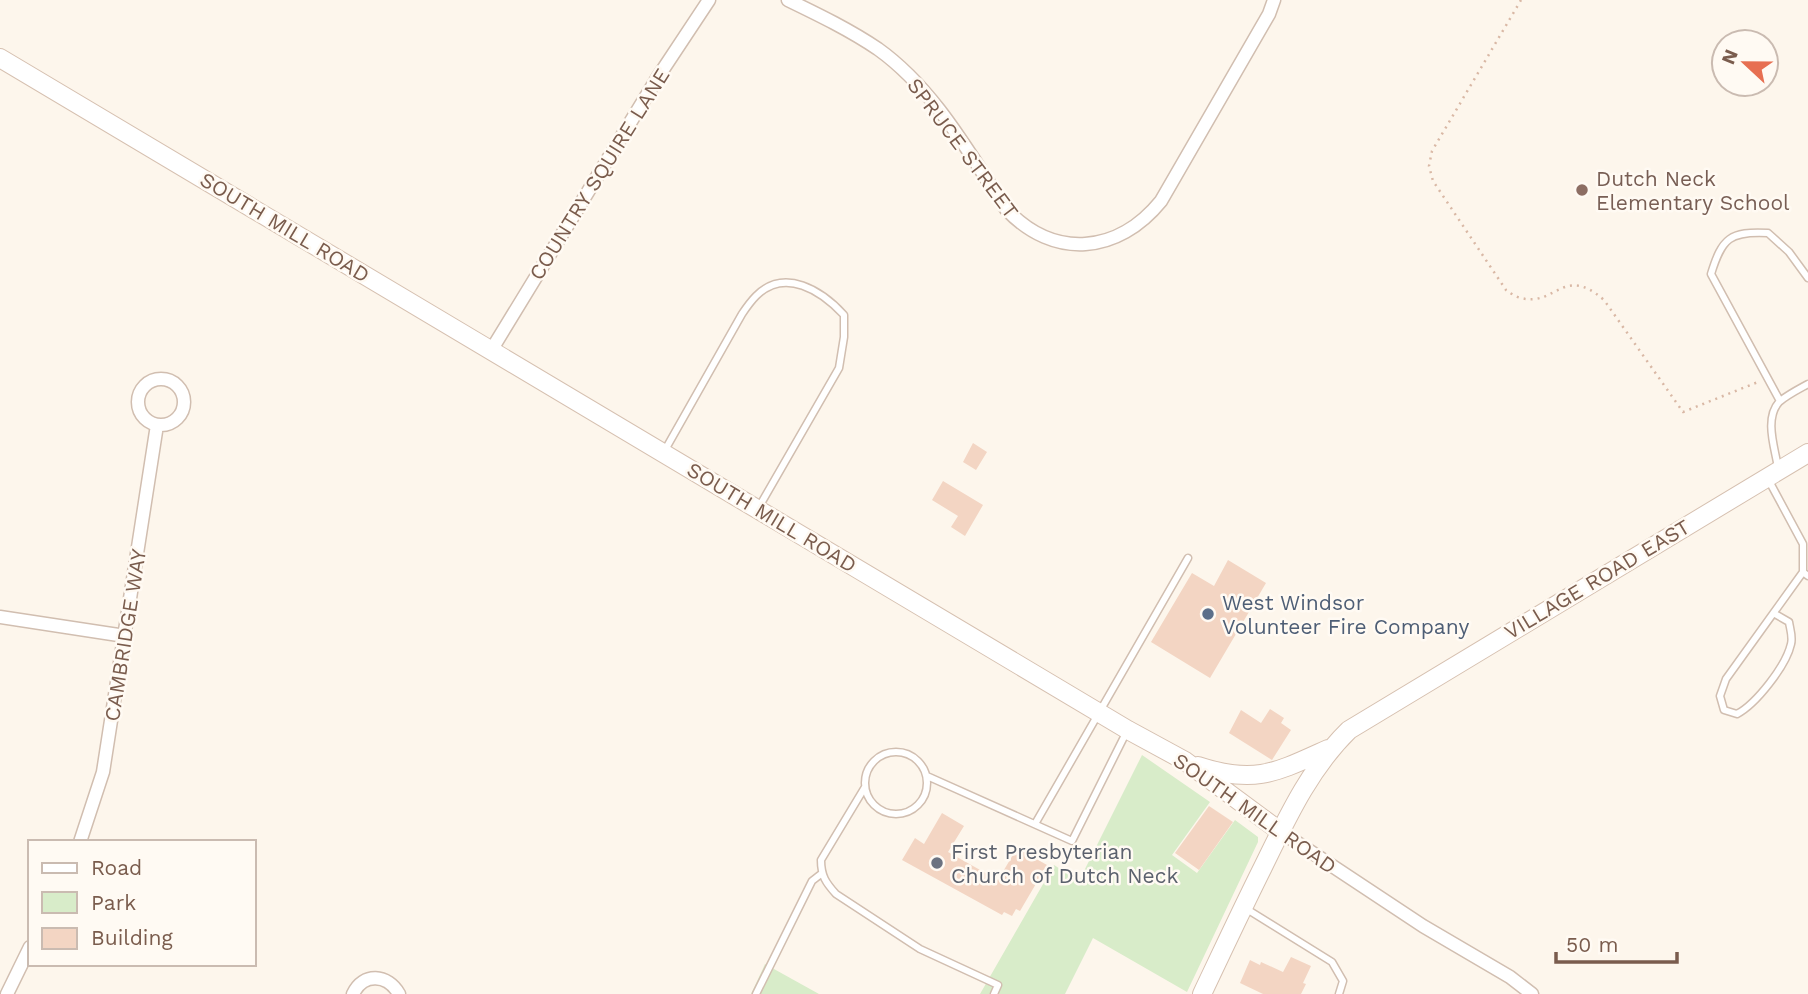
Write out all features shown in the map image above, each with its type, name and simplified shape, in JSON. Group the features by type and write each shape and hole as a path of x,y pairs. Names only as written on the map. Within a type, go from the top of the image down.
{"street":[{"name":"COUNTRY SQUIRE LANE","path":"492,349 658,77 709,0"},
{"name":"SPRUCE STREET","path":"788,0 849,31 879,50 907,73 931,99 1006,209 1033,231 1054,241 1074,244 1094,244 1114,239 1150,215 1161,201 1269,14 1274,0"},
{"name":"SOUTH MILL ROAD","path":"0,58 1128,730 1185,761 1281,832 1423,926 1510,977 1532,994"},
{"name":"CAMBRIDGE WAY","path":"81,840 103,772 157,425"},
{"name":"VILLAGE ROAD EAST","path":"1205,993 1244,907 1311,776 1332,747 1349,730 1808,453"},
{"path":"0,617 125,636"},
{"path":"1185,761 1238,776 1259,776 1284,769 1332,747"},
{"path":"7,994 28,951"},
{"path":"353,994 362,982 380,978 394,985 399,994"}],"lane":[{"path":"1780,401 1711,274 1718,249 1742,232 1768,233 1789,252 1808,278"},
{"path":"664,452 742,314 757,295 777,282 801,284 829,299 844,315 839,368 759,509"},
{"path":"1774,614 1789,622 1792,641 1786,659 1750,708 1737,714 1724,710 1720,696 1726,680 1774,614 1805,574 1803,544 1773,474 1771,425 1772,413 1780,401 1808,384"},
{"path":"1035,824 1188,558"},
{"path":"927,776 1072,841 1128,730"},
{"path":"865,788 868,797 882,811 901,814 919,804 925,796 927,776 916,758 896,751 876,758 869,767 865,788 821,860 821,874 836,894 920,949 998,985 994,994"},
{"path":"756,994 812,881 821,874"},
{"path":"1244,907 1332,962 1343,981 1339,994"}],"path":[{"path":"1521,0 1432,150 1429,166 1433,181 1506,290 1521,298 1539,298 1561,287 1575,285 1591,289 1604,300 1683,412 1758,382"}],"green space":[{"path":"1142,755 1210,802 1172,855 1197,873 1235,820 1258,837 1187,992 1093,938 1065,994 980,994 1054,865 1079,881"},
{"path":"765,964 819,994 751,994"}],"building":[{"path":"973,443 987,452 976,470 963,462"},
{"path":"943,481 983,505 965,536 951,527 958,516 932,500"},
{"name":"West Windsor Volunteer Fire Company","path":"1228,560 1266,583 1210,678 1151,642 1192,573 1214,586"},
{"path":"1270,709 1284,718 1281,723 1291,730 1272,760 1229,733 1241,710 1261,723"},
{"path":"1209,806 1233,822 1199,870 1175,853"},
{"name":"First Presbyterian Church of Dutch Neck","path":"942,813 964,826 948,852 998,880 1017,848 1047,865 1020,911 1016,909 1012,916 1004,912 1002,915 902,860 915,838 924,844"},
{"path":"1291,957 1311,966 1301,994 1263,994 1240,983 1250,960 1283,972"}],"place":[{"name":"Dutch Neck Elementary School","path":"1582,190"},
{"name":"West Windsor Volunteer Fire Company","path":"1208,614"},
{"name":"First Presbyterian Church of Dutch Neck","path":"937,863"}]}
